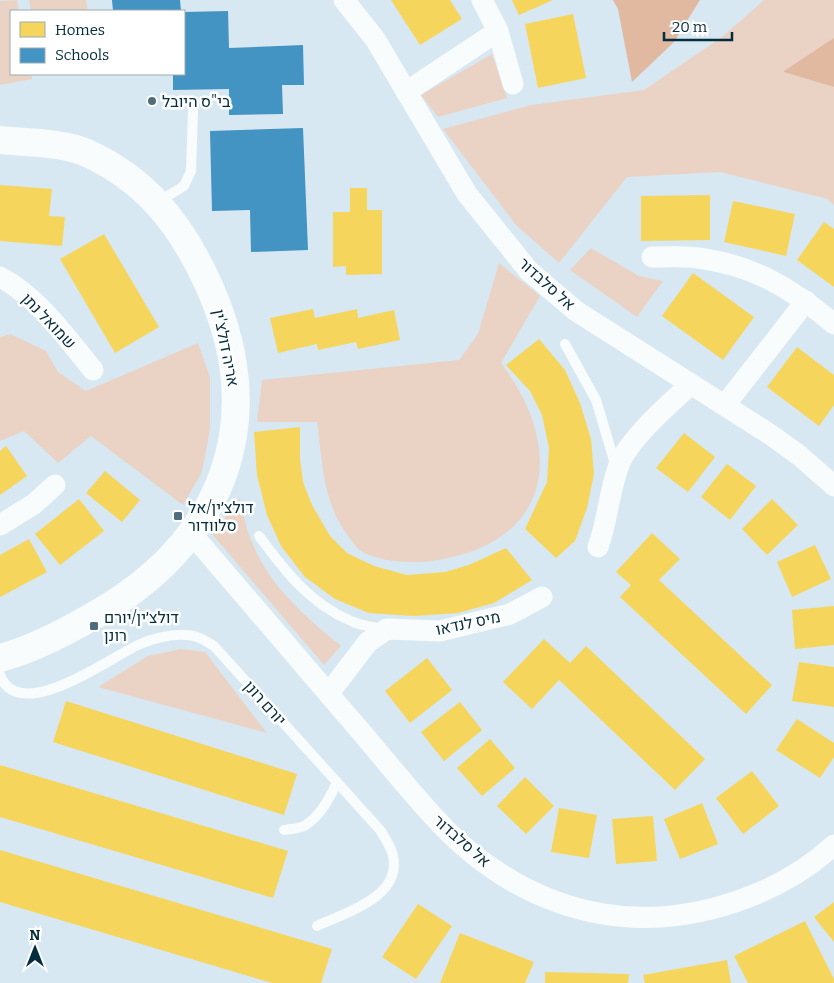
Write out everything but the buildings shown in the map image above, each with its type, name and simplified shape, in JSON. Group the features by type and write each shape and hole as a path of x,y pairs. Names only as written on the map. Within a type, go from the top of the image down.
{"street":[{"name":"אל סלבדור","path":"344,0 375,39 466,194 529,271 576,311 690,385 725,405 800,456 834,486"},
{"path":"482,0 498,32 513,84"},
{"path":"406,92 498,32"},
{"name":"אריה דולצ'ין","path":"0,140 60,146 86,153 124,173 157,202 186,239 216,299 230,351 236,402 231,453 221,485 209,509 179,548 150,578 114,605 64,633 17,654 0,658"},
{"path":"652,258 696,258 733,265 770,278 806,301 834,324"},
{"name":"שמואל נתן","path":"0,278 12,284 50,318 93,370"},
{"path":"725,405 806,301"},
{"path":"598,547 606,524 619,464 633,442 690,385"},
{"path":"0,525 34,504 55,485"},
{"name":"אל סלבדור","path":"191,533 434,817 461,843 491,867 546,900 579,910 606,915 669,917 716,908 764,893 819,858 834,845"},
{"name":"מיס לנדאו","path":"387,630 440,631 510,614 542,597"},
{"path":"328,693 368,642 387,630"}],"lane":[{"path":"157,202 184,186 191,171 193,112"},
{"path":"565,344 596,400 617,472"},
{"path":"259,536 290,578 314,600 352,622 387,630"},
{"name":"יורם רונן","path":"0,675 3,683 13,690 29,693 46,691 70,683 138,645 188,634 202,638 214,646 381,831 393,856 393,871 385,890 362,906 317,926"},
{"path":"284,830 303,826 316,816 328,802 337,782"}],"shaded area":[{"path":"17,0 19,10 10,10 10,75 31,75 32,79 0,85 0,1"},
{"path":"29,0 86,0 88,10 31,10"},
{"path":"613,0 700,0 674,42 632,82 618,9"},
{"path":"764,0 834,0 834,205 827,199 720,172 627,177 559,263 516,225 443,129 531,105 644,90 722,37"},
{"path":"834,38 834,87 784,72 784,71"},
{"path":"492,54 507,98 438,117 421,95"},
{"path":"591,248 639,276 663,281 637,317 570,270"},
{"path":"499,263 540,296 501,363 521,395 534,427 540,457 537,486 526,511 506,533 477,550 438,560 420,562 399,562 369,555 359,550 354,544 333,510 325,482 317,422 257,422 262,380 459,360 478,334"},
{"path":"10,334 46,351 58,372 86,391 198,343 210,377 210,429 202,472 183,505 91,436 58,463 24,431 0,441 0,337"},
{"path":"240,498 250,537 268,573 278,587 302,612 341,646 324,665 212,534"},
{"path":"181,649 205,652 267,733 98,687 148,656"}],"place":[{"name":"בי\"ס היובל","path":"152,101"},
{"name":"דולצ׳ין/אל סלוודור","path":"178,516"},
{"name":"דולצ׳ין/יורם רונן","path":"94,626"}]}
